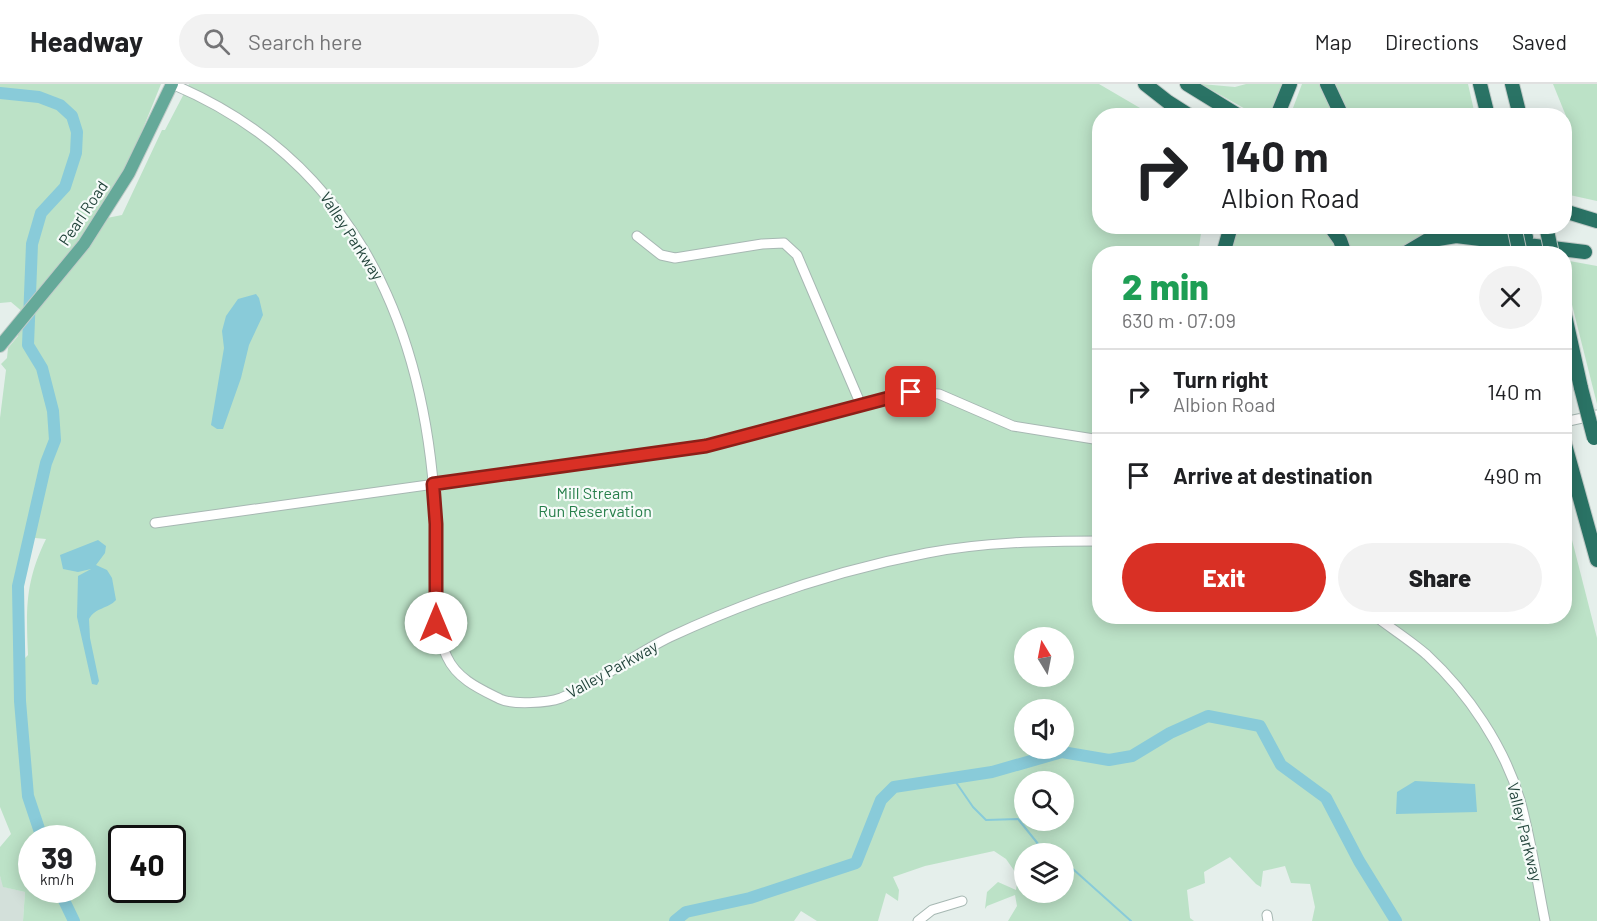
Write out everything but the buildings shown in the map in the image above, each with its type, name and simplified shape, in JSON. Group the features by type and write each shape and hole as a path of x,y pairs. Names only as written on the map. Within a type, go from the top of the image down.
{"highway":[{"path":"1145,84 1177,108"},
{"path":"1187,84 1226,108"},
{"path":"1284,108 1290,84"},
{"path":"1284,108 1296,84"},
{"path":"1327,84 1338,108"},
{"path":"1480,84 1486,108"},
{"path":"1512,84 1518,108"},
{"path":"1168,102 1174,108"},
{"path":"1572,213 1597,221"},
{"path":"1572,223 1597,229"},
{"path":"1517,234 1562,246"},
{"path":"1418,246 1426,241 1456,236 1531,246"},
{"path":"1572,249 1591,254"},
{"path":"1572,251 1591,254"},
{"path":"1572,347 1595,443"},
{"path":"1572,468 1597,560"}],"main road":[{"name":"Pearl Road","path":"2,343 84,244 129,173 172,84"}],"street":[{"name":"Valley Parkway","path":"172,84 222,108 251,127 293,161 327,194 376,267 399,319 419,389 433,484 436,524 436,623 448,660 469,683 510,703 559,699 669,638 801,584 928,552 1027,541 1092,541"},
{"path":"638,236 661,255 675,258 762,243 784,243 797,255 861,405"},
{"path":"155,523 706,446 911,392 939,394 1013,426 1092,439"},
{"path":"1572,420 1597,415"},
{"name":"Valley Parkway","path":"1387,624 1426,654 1460,690 1488,728 1520,800 1545,921"},
{"path":"918,921 932,910 962,901"}],"shaded area":[{"path":"0,876 4,887 18,890 18,903 24,903 23,921 0,921"}],"green space":[{"name":"Mill Stream Run Reservation","path":"0,84 161,84 125,173 102,219 122,215 162,130 165,130 189,84 1099,84 1140,108 1092,108 1092,234 1201,234 1199,246 1092,246 1092,624 1572,624 1572,540 1597,638 1597,921 1312,921 1315,907 1310,884 1291,883 1285,866 1263,871 1261,887 1230,857 1204,872 1205,883 1187,890 1190,918 1194,921 1008,921 1016,903 1074,903 1074,843 1014,843 1014,870 1006,859 994,851 925,866 893,877 899,890 898,901 886,893 878,921 817,921 801,911 794,921 23,921 24,903 96,903 96,825 18,825 18,890 3,887 0,876 0,847 11,834 0,807 0,418 6,370 1,364 7,358 8,348 18,336 16,323 24,313 11,302 0,303","holes":["24,537 46,539 34,569 28,596 28,655 15,668 13,584"]},
{"path":"1201,84 1235,87 1246,84 1287,84 1274,108 1244,108"},
{"path":"1302,84 1324,84 1331,108 1293,108"},
{"path":"1333,84 1468,84 1473,108 1343,108"},
{"path":"1553,84 1597,84 1597,201 1572,196 1572,108 1563,108"},
{"path":"1234,234 1329,234 1336,246 1229,246"},
{"path":"1341,234 1476,234 1428,246 1346,246"},
{"path":"1572,261 1597,266 1597,404 1572,305"},
{"name":"Mill Stream Run Reservation","path":"998,882 1014,889 1014,895 987,906 985,909 987,892"}],"water":[{"path":"256,294 263,315 249,345 241,378 223,429 217,429 211,425 224,348 222,331 226,316 238,299"},
{"path":"98,540 106,546 105,553 96,565 107,570 112,578 116,600 95,612 89,619 90,638 99,681 97,685 92,684 77,617 78,576 91,569 78,572 63,569 60,555"},
{"path":"1415,781 1475,784 1477,812 1396,814 1397,792"}],"waterway":[{"path":"0,93 39,97 60,105 72,116 77,132 76,153 65,187 41,213 32,244 28,345 42,368 53,411 55,440 46,463 18,586 20,701 28,796 38,825"},
{"path":"675,921 686,912 750,898 856,863 881,800 894,787 992,772 1062,752 1109,760 1132,756 1170,733 1208,716 1260,726 1281,765 1326,798 1359,861 1396,921"},
{"path":"953,778 973,807 986,820 1018,819 1037,843"},
{"path":"1074,870 1131,921"},
{"path":"65,903 74,921"}],"route":[{"path":"436,623 436,524 433,484 706,446 911,392"}]}
